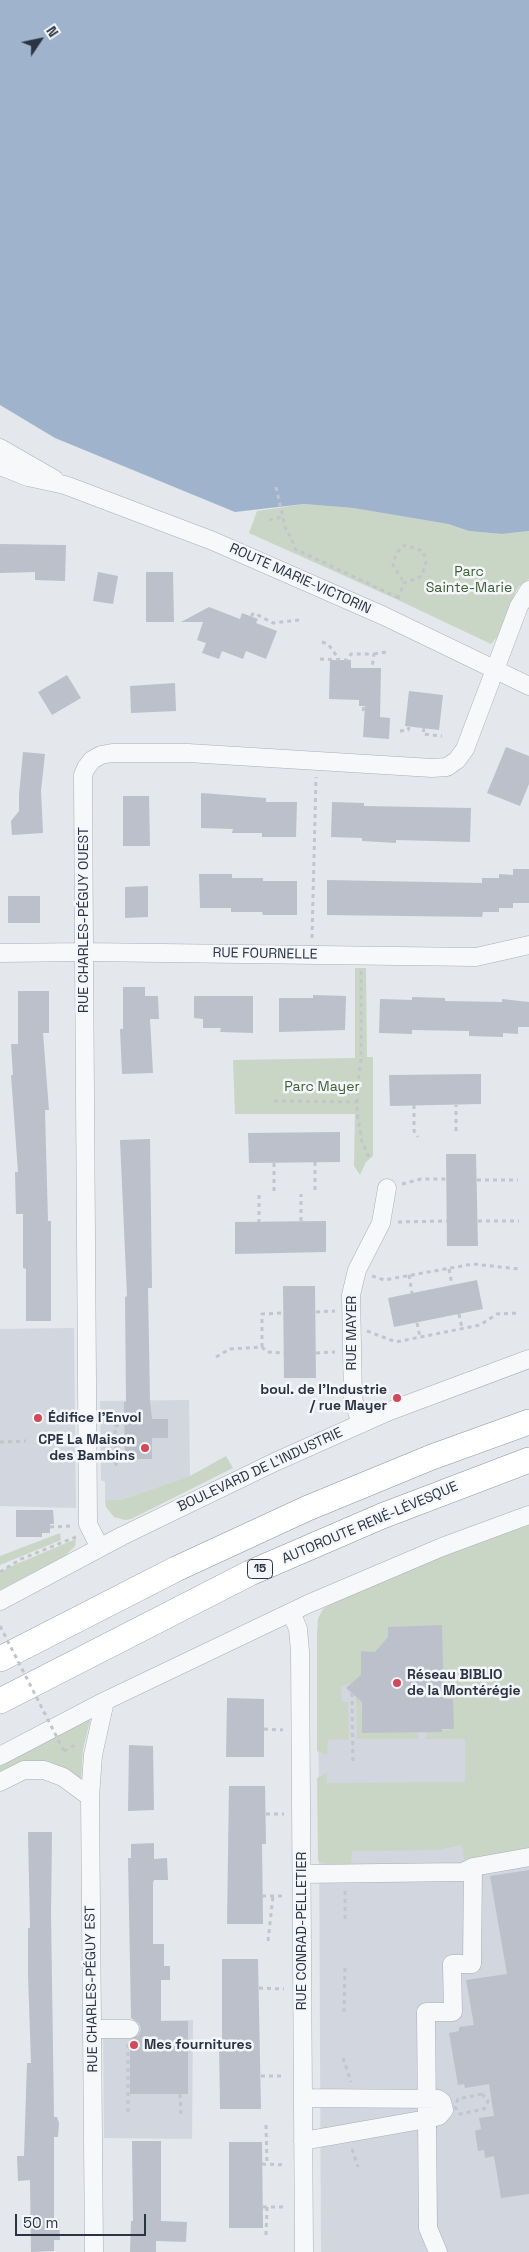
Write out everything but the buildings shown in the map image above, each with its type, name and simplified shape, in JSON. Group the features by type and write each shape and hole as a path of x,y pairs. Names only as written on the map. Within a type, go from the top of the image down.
{"highway":[{"path":"0,1659 176,1569 308,1508 432,1457 529,1422"},
{"name":"AUTOROUTE RENÉ-LÉVESQUE","path":"0,1701 250,1573 375,1519 529,1460"}],"street":[{"name":"ROUTE MARIE-VICTORIN","path":"0,448 65,486"},
{"name":"ROUTE MARIE-VICTORIN","path":"0,466 28,477 65,486 178,527 252,557 394,621 529,686"},
{"name":"RUE CHARLES-PÉGUY OUEST","path":"100,1548 88,1524 84,952 84,775 86,768 92,760 101,755 112,753 188,752 443,768 457,760 462,754 519,606 529,590"},
{"name":"RUE FOURNELLE","path":"0,953 84,952 470,957 483,956 529,945"},
{"name":"RUE MAYER","path":"361,1424 353,1399 351,1295 357,1270 378,1233 387,1188"},
{"name":"BOULEVARD DE L'INDUSTRIE","path":"0,1600 239,1478 361,1424 529,1359"},
{"path":"0,1756 105,1701 291,1612 442,1547 529,1515"},
{"name":"RUE CONRAD-PELLETIER","path":"291,1612 298,1629 300,1651 304,2252"},
{"name":"RUE CHARLES-PÉGUY EST","path":"94,2252 90,1797 93,1755 105,1701"},
{"path":"0,1782 24,1770 44,1770 63,1777 90,1797"},
{"path":"302,1874 463,1872 473,1867 529,1857"},
{"path":"426,2099 426,2012 453,2012 452,1964 472,1964 473,1867"},
{"path":"92,2029 129,2029"},
{"path":"303,2098 438,2099 444,2106 444,2110 439,2116 304,2141"},
{"path":"427,2119 428,2228 438,2252"}],"path":[{"path":"276,487 282,517 286,531 291,537 294,551 399,598"},
{"path":"269,520 282,517"},
{"path":"396,604 404,583 393,565 396,553 405,545 423,551 426,562 422,576 404,583"},
{"path":"251,616 254,613 273,623 298,620"},
{"path":"322,642 328,644 339,660"},
{"path":"320,658 347,660 351,654 386,652"},
{"path":"372,668 374,654"},
{"path":"364,706 364,711"},
{"path":"400,730 408,730 409,726"},
{"path":"424,728 423,734 442,736"},
{"path":"312,943 316,774"},
{"path":"361,968 361,1060 356,1082 362,1142 370,1159"},
{"path":"274,1101 358,1102"},
{"path":"414,1105 414,1131 418,1138"},
{"path":"456,1105 456,1131"},
{"path":"274,1162 274,1194"},
{"path":"315,1162 315,1194"},
{"path":"387,1188 421,1179 446,1179"},
{"path":"477,1180 518,1180"},
{"path":"259,1194 259,1222"},
{"path":"301,1194 301,1221"},
{"path":"382,1220 402,1222 447,1221"},
{"path":"478,1221 519,1221"},
{"path":"357,1270 384,1280 473,1264 520,1269"},
{"path":"449,1268 452,1285"},
{"path":"409,1275 412,1293"},
{"path":"283,1313 262,1314 262,1347 267,1352 284,1353"},
{"path":"351,1325 396,1342 480,1325 497,1314 520,1313"},
{"path":"459,1314 462,1328"},
{"path":"417,1323 420,1337"},
{"path":"216,1357 230,1349 262,1347"},
{"path":"116,1466 116,1426 124,1423"},
{"path":"101,1439 124,1438"},
{"path":"0,1442 26,1441"},
{"path":"50,1527 75,1525"},
{"path":"0,1572 21,1559 77,1536"},
{"path":"0,1626 64,1751 85,1740"},
{"path":"352,1693 353,1764"},
{"path":"264,1729 283,1730"},
{"path":"266,1814 284,1814"},
{"path":"345,1920 346,1874"},
{"path":"262,1896 284,1896"},
{"path":"268,1941 273,1896"},
{"path":"344,2012 345,1966"},
{"path":"259,1988 284,1989"},
{"path":"128,2116 129,2029"},
{"path":"343,2058 351,2081"},
{"path":"261,2076 285,2076"},
{"path":"180,2094 181,2116"},
{"path":"482,2094 490,2100 484,2109 460,2114 455,2107 458,2099 482,2094"},
{"path":"266,2125 265,2164 286,2165"},
{"path":"352,2149 358,2166"},
{"path":"266,2235 265,2207 286,2207"}],"shaded area":[{"name":"Édifice l'Envol","path":"74,1328 76,1508 0,1506 0,1329"},
{"name":"CPE La Maison des Bambins","path":"189,1400 190,1476 120,1500 105,1500 105,1482 101,1480 100,1401"},
{"path":"529,1524 529,2252 321,2252 318,1619 323,1609 395,1575"},
{"path":"193,2020 192,2139 104,2138 103,2022"}],"green space":[{"name":"Parc Sainte-Marie","path":"304,504 353,508 448,524 469,531 502,534 529,531 529,579 519,586 498,636 491,644 249,533 257,511"},
{"name":"Parc Mayer","path":"355,968 366,968 367,1057 373,1057 373,1156 366,1162 360,1175 354,1166 355,1114 235,1114 233,1060 355,1058"},
{"path":"226,1456 233,1468 131,1519 125,1520 114,1517 106,1507 105,1500 120,1500 190,1476"},
{"path":"529,1524 529,1848 464,1859 462,1845 437,1850 352,1851 351,1866 331,1865 318,1861 317,1778 327,1773 327,1783 465,1782 465,1739 425,1739 427,1732 454,1729 444,1699 442,1625 388,1627 388,1642 383,1643 379,1647 379,1652 361,1651 361,1682 353,1682 341,1687 342,1702 348,1702 349,1739 328,1740 327,1755 317,1751 317,1634 318,1619 323,1609 332,1603 395,1575"},
{"path":"60,1533 61,1540 0,1565 0,1556"},
{"path":"76,1539 75,1546 65,1556 0,1590 0,1574 7,1568"},
{"path":"361,1694 363,1733 417,1732 419,1739 357,1739 356,1695"},
{"path":"91,1717 83,1749 81,1782 74,1773 62,1767 39,1761 29,1761 0,1773 0,1766"}],"water":[{"path":"0,0 529,0 529,531 502,534 469,531 448,524 353,508 304,504 235,512 55,438 0,405"}],"place":[{"name":"boul. de l'Industrie / rue Mayer","path":"397,1398"},
{"name":"Édifice l'Envol","path":"38,1418"},
{"name":"CPE La Maison des Bambins","path":"145,1448"},
{"name":"Réseau BIBLIO de la Montérégie","path":"397,1683"},
{"name":"Mes fournitures","path":"134,2045"}]}
